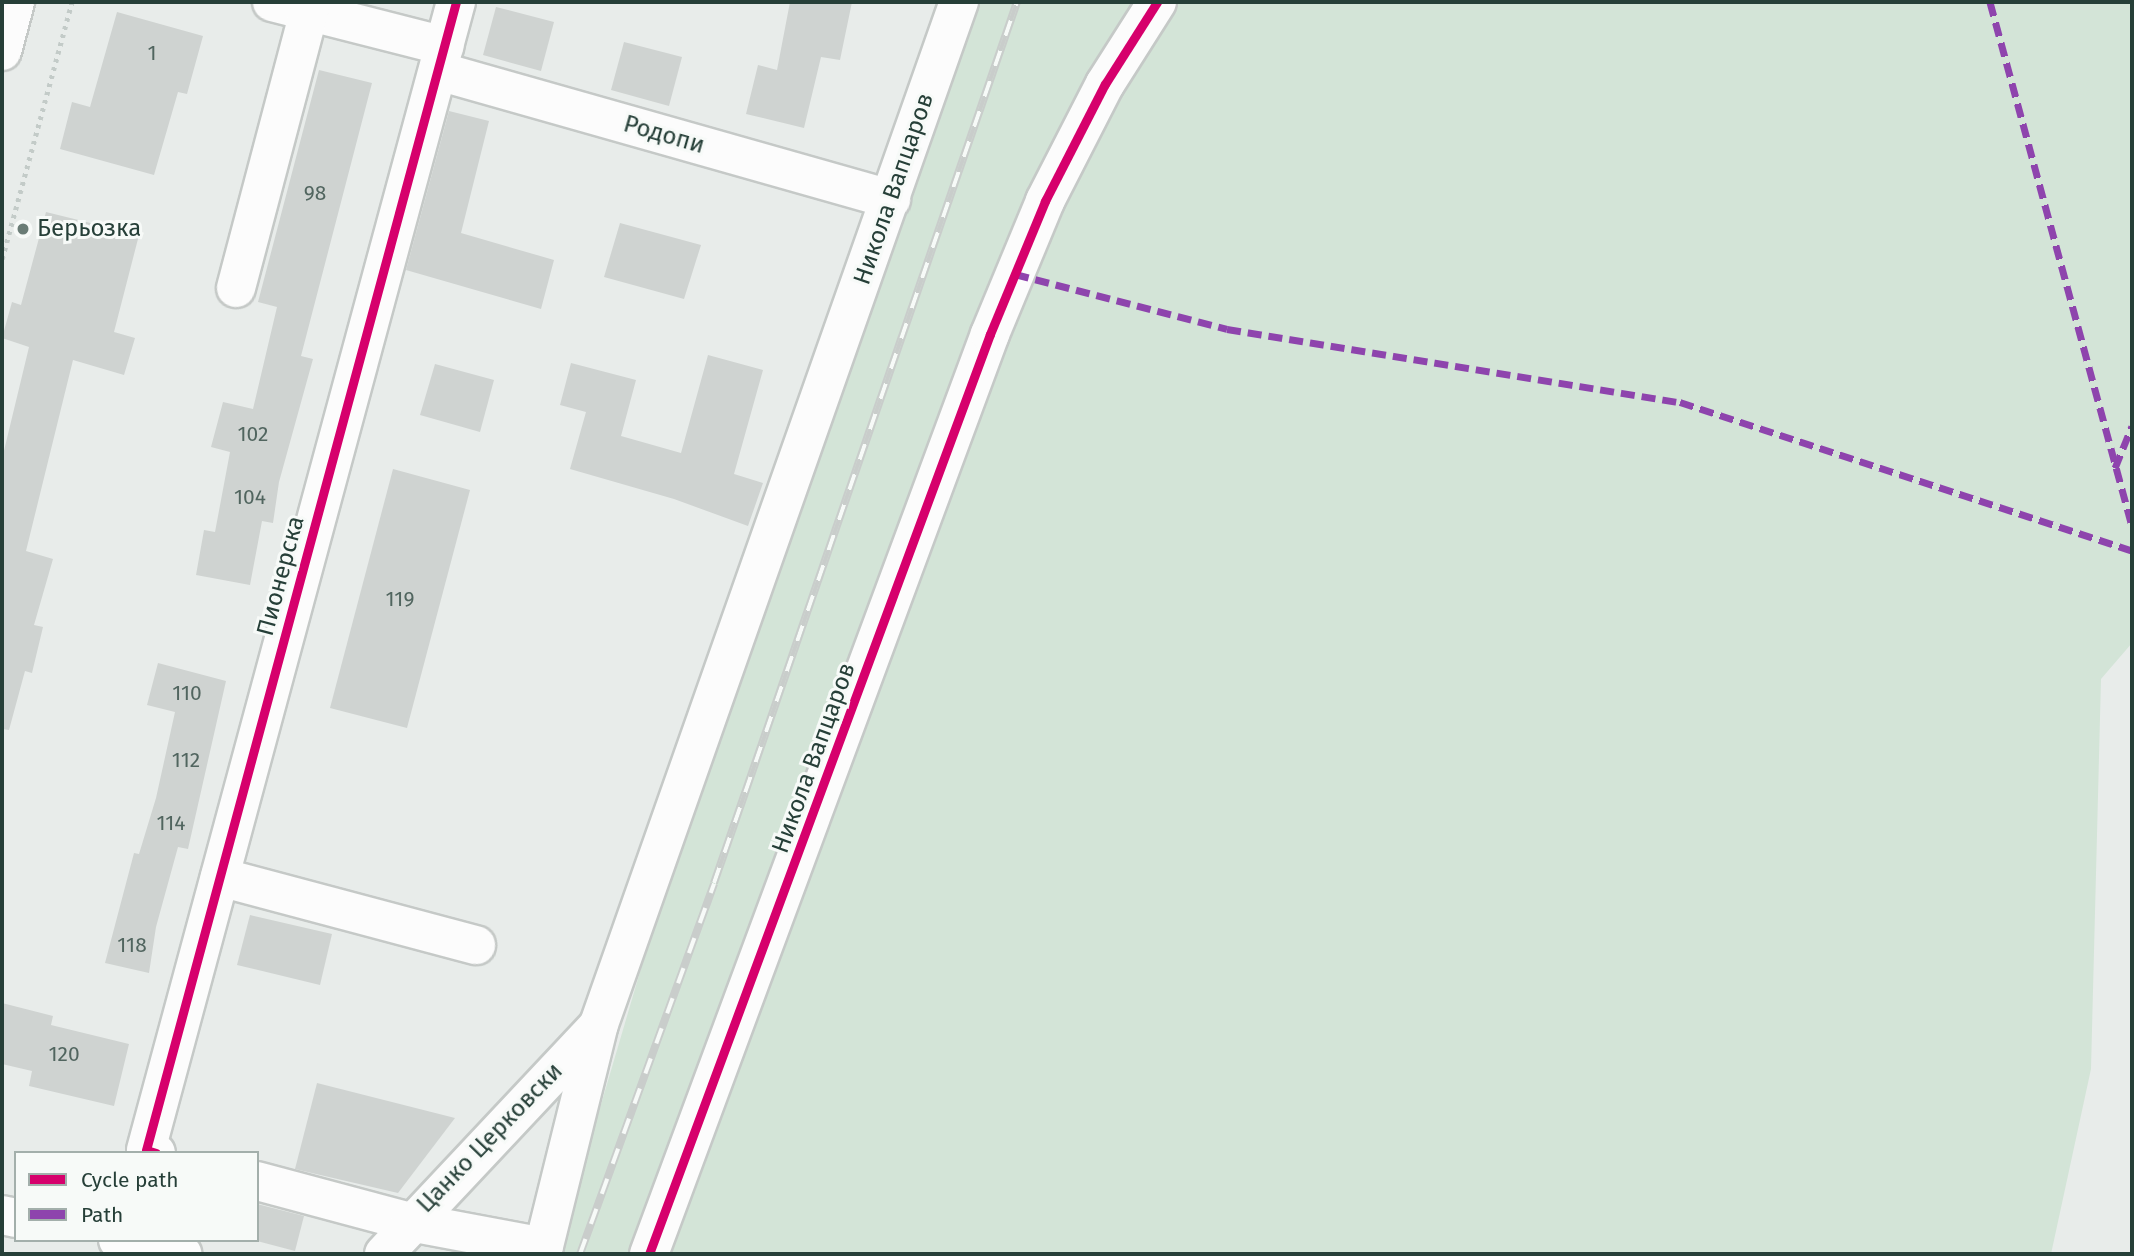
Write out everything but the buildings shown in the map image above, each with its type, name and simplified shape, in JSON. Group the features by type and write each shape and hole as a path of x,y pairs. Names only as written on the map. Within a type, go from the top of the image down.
{"street":[{"path":"2,51 15,2"},
{"name":"Родопи","path":"272,2 309,11 441,59 891,199"},
{"name":"Пионерска","path":"149,1151 146,1150 456,2"},
{"name":"Никола Вапцаров","path":"543,1251 599,1024 959,2"},
{"name":"Никола Вапцаров","path":"649,1254 1015,274 1045,201 1105,84 1157,2"},
{"path":"236,288 309,11"},
{"path":"220,877 476,945"},
{"name":"Цанко Церковски","path":"384,1254 410,1222 599,1024"},
{"path":"259,1182 410,1222 543,1251"},
{"path":"127,1242 182,1254"}],"path":[{"path":"2,259 72,2"}],"green space":[{"path":"975,2 2132,2 2132,643 2101,679 2091,1069 2051,1254 557,1254 660,904"}],"railway":[{"path":"580,1254 714,883 1017,2"}],"marked path":[{"path":"1990,2 2132,526"},
{"path":"1015,274 1227,329 1680,402 2132,551"},
{"path":"2115,468 2132,426"}],"cycle path":[{"path":"149,1151 146,1150 456,2"},
{"path":"649,1254 990,334 1045,201 1105,84 1157,2"}],"place":[{"name":"Берьозка","path":"23,229"}]}
